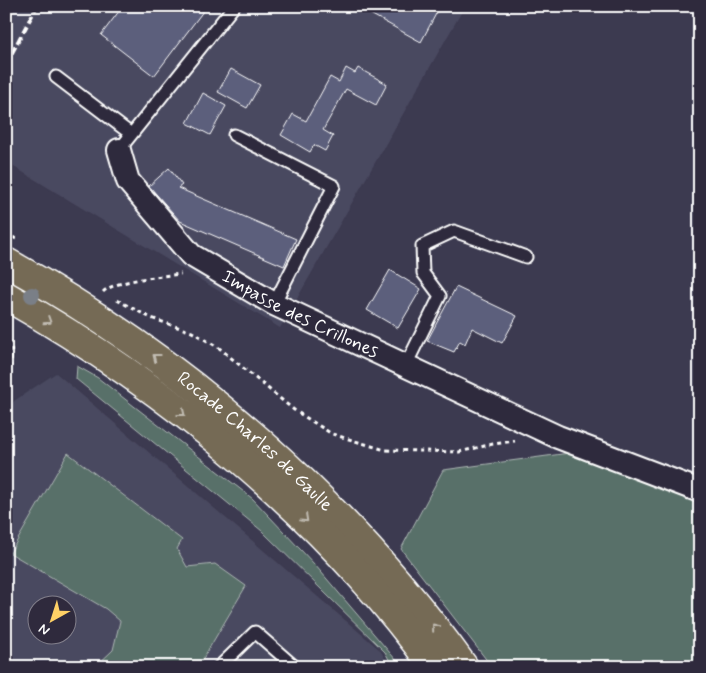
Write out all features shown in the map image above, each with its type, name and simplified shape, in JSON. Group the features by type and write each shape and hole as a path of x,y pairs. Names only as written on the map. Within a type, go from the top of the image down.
{"main road":[{"name":"Rocade Charles de Gaulle","path":"14,252 59,292 150,352 258,439 353,532 395,578 464,667"},
{"name":"Rocade Charles de Gaulle","path":"6,296 118,366 183,414 246,465 321,535 368,585 434,667"}],"street":[{"name":"Impasse des Crillones","path":"125,142 128,181 191,255 274,304 558,437 700,491"}],"lane":[{"path":"56,78 125,142 234,6"},
{"path":"234,135 334,186 274,304"},
{"path":"406,365 440,296 423,272 422,246 454,232 526,257"},
{"path":"219,667 255,632 295,667"}],"path":[{"path":"6,233 14,252"},
{"path":"103,292 109,287 133,280 185,274 202,261"},
{"path":"96,287 151,318 192,332 218,347 294,410 332,434 385,450 459,452 493,444 521,441"},
{"path":"6,333 11,342 11,367 6,376"}],"shaded area":[{"path":"6,6 465,6 280,328 6,162"},
{"path":"56,373 380,650 390,667 6,667 6,416 14,401"}],"green space":[{"path":"77,366 98,378 253,499 315,565 402,667 393,667 385,652 262,531 76,379"},
{"path":"577,452 700,501 700,667 492,667 401,549 443,470"},
{"path":"68,453 182,540 177,549 187,567 215,564 246,586 198,667 95,667 113,650 120,621 106,609 10,553"}],"building":[{"path":"123,6 207,6 154,76 101,35"},
{"path":"356,6 426,6 437,12 421,42"},
{"path":"346,68 355,73 358,68 387,84 376,105 346,89 323,130 333,136 325,151 314,145 310,152 281,135 293,114 306,121 330,77 339,82"},
{"path":"231,69 260,85 247,108 218,92"},
{"path":"203,93 226,106 210,135 187,123"},
{"path":"169,168 182,185 178,188 296,239 284,266 180,221 149,186"},
{"path":"390,270 421,289 398,328 367,310"},
{"path":"456,287 517,316 502,343 472,328 465,344 460,341 454,352 427,341"}],"railway":[{"path":"6,64 37,6"}]}
